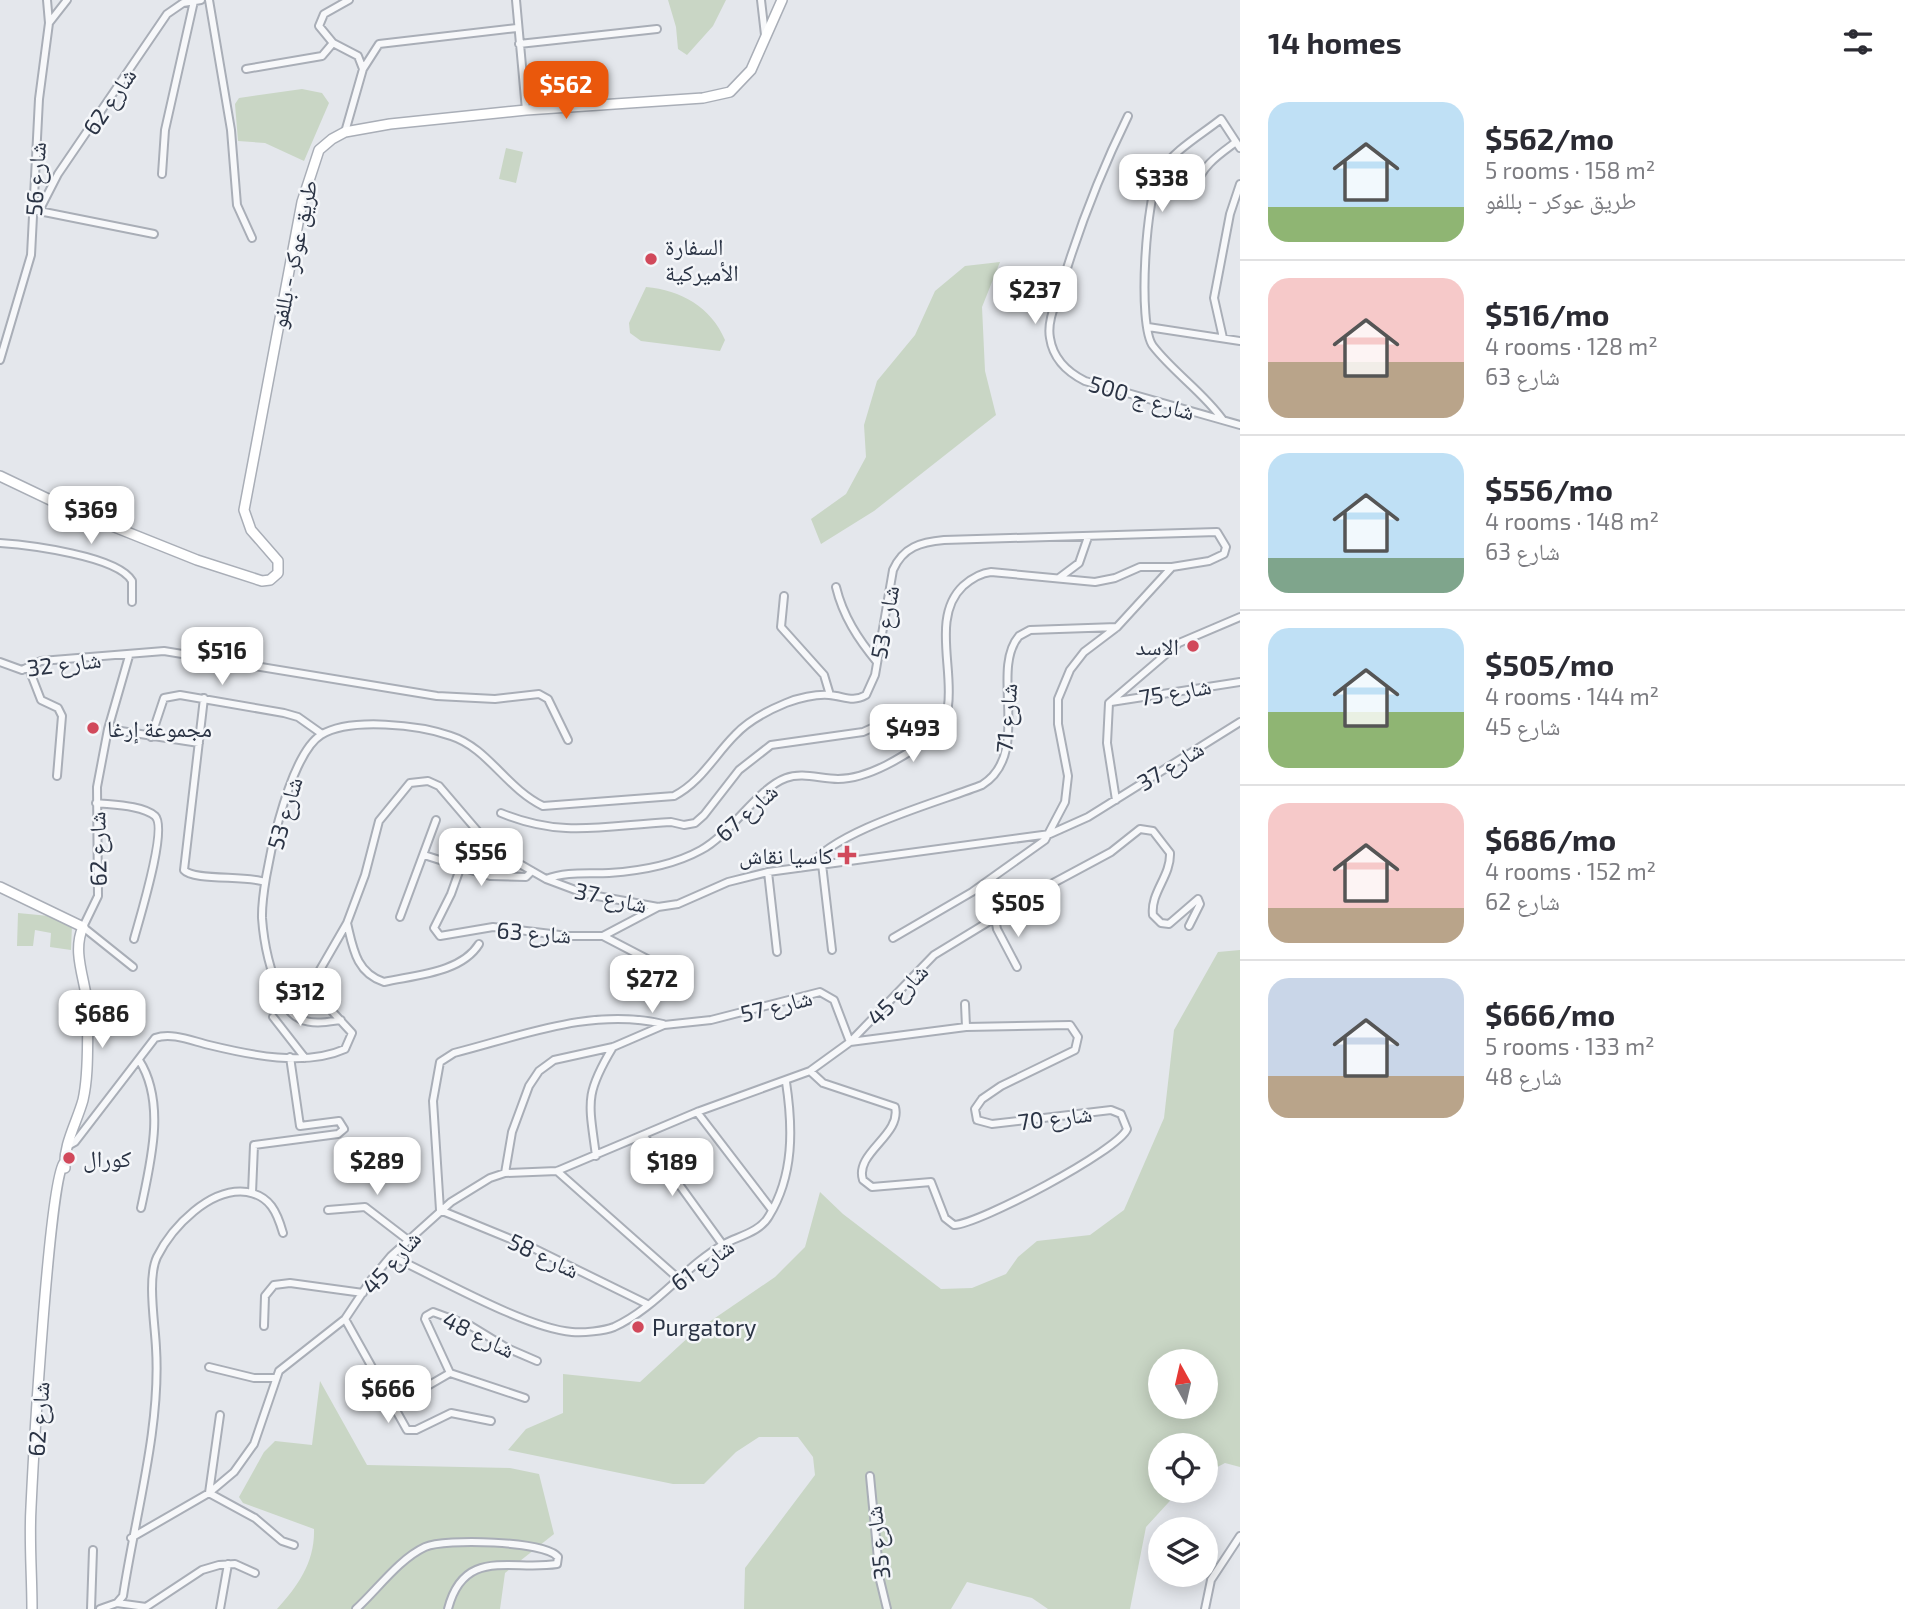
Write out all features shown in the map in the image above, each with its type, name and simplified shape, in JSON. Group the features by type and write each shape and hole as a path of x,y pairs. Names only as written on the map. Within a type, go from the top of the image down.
{"street":[{"path":"47,0 49,23"},
{"path":"49,23 67,0"},
{"path":"209,0 231,130 237,205 252,238"},
{"path":"349,0 321,18 320,29 333,43 358,56 363,69"},
{"path":"516,0 526,110"},
{"path":"761,0 765,40"},
{"name":"طريق عوكر - بللفو","path":"0,476 197,560 253,579 267,581 277,575 277,559 251,530 244,510 302,202 319,150 345,132 390,124 526,110 722,95 730,92 746,78 784,0"},
{"path":"162,174 165,130 192,1"},
{"name":"شارع 62","path":"37,211 58,174 167,14 192,1"},
{"name":"شارع 56","path":"0,360 27,272 37,211 39,99 49,23"},
{"path":"345,132 363,69 379,44 517,28"},
{"path":"519,44 657,29"},
{"path":"246,69 322,56 333,43"},
{"name":"شارع ج 500","path":"1128,116 1099,176 1077,231 1049,327 1050,341 1061,364 1085,382 1240,425"},
{"path":"1196,187 1199,177 1215,158 1238,145 1221,119 1173,157 1156,179 1146,222 1148,327 1153,346 1223,420"},
{"path":"1223,338 1215,303 1216,288 1232,206 1240,184"},
{"path":"37,211 154,234"},
{"path":"1148,327 1240,341"},
{"name":"طريق عوكر - بللفو","path":"0,482 32,498 58,503"},
{"name":"شارع 53","path":"341,1020 309,1022 292,1015 269,969 262,915 265,882 288,790 300,760 322,734 360,725 454,737 489,761 524,797 543,806 564,807 674,796 691,788 737,733 786,703 830,695 849,700 866,695 873,685 893,570 910,548 925,542 944,540 1211,531 1224,539 1226,551 1219,558 1172,567"},
{"path":"1058,579 1079,563 1088,537"},
{"path":"0,543 66,553 121,570 131,579 132,602"},
{"path":"501,813 556,830 671,822 684,825 695,823 739,769 771,745 863,732 910,711 939,729 947,716 946,624 954,596 968,582 984,573 1095,582 1115,578 1140,567 1172,567"},
{"path":"1050,834 1065,803 1068,776 1058,724 1060,692 1084,652 1117,626 1172,567"},
{"path":"836,587 843,611 859,641 877,662"},
{"path":"784,596 780,615 781,627 824,675 830,695"},
{"name":"شارع 75","path":"1116,800 1107,743 1109,703 1179,643 1240,617"},
{"name":"شارع 71","path":"810,866 818,854 848,837 982,785 998,773 1006,754 1011,656 1019,636 1030,630 1117,626"},
{"name":"شارع 32","path":"0,662 17,669 29,669 41,661 129,656 164,651 452,698 543,695 548,699 568,740"},
{"name":"شارع 62","path":"32,1609 31,1509 45,1294 58,1187 83,1099 86,1065 89,1012 78,950 83,927 98,896 96,803 108,729 129,656"},
{"path":"29,669 41,700 57,707 62,716 57,776"},
{"name":"شارع 75","path":"1109,703 1240,682"},
{"path":"150,737 162,702 167,696 204,698 298,717 322,734"},
{"path":"204,698 185,872 193,875 253,877 265,882"},
{"name":"شارع 37","path":"341,1020 318,996 316,985 329,952 347,923 365,874 379,821 410,783 428,781 439,786 492,848 546,879 586,894 658,907 678,904 728,881 768,872 1050,834 1075,825 1240,722"},
{"path":"108,729 199,743"},
{"name":"شارع 67","path":"546,879 561,873 610,873 673,862 711,843 781,780 794,776 857,777 908,751 939,729"},
{"path":"96,803 142,810 155,816 159,822 152,868 134,939"},
{"path":"400,916 436,820"},
{"name":"شارع 45","path":"131,1538 209,1493 234,1472 254,1444 275,1378 284,1366 345,1319 391,1256 440,1210 477,1185 505,1173 557,1171 697,1112 786,1082 810,1071 850,1042 929,960 1111,852 1140,829 1147,828 1166,844 1170,857 1169,869 1153,904 1153,915 1161,923 1168,924 1198,899 1200,904 1189,926"},
{"name":"شارع 45","path":"893,938 1035,850 1050,834"},
{"path":"424,855 502,878 526,877 532,871"},
{"path":"821,864 832,950"},
{"name":"شارع 63","path":"461,866 451,894 436,921 434,928 440,936 492,927 568,936 603,936 658,907"},
{"path":"768,872 778,952"},
{"path":"989,880 1009,911"},
{"path":"0,887 83,927 133,967"},
{"path":"995,919 997,929 1017,967"},
{"path":"347,923 355,955 363,971 384,982 461,963 473,954 479,944"},
{"path":"603,936 651,961"},
{"name":"شارع 57","path":"505,1173 518,1113 528,1086 539,1071 554,1060 613,1047 664,1024 711,1020 820,992 834,1000 850,1042"},
{"path":"965,1004 966,1027"},
{"path":"273,1017 304,1058"},
{"path":"440,1210 433,1101 437,1071 446,1056 595,1020 640,1019 664,1024"},
{"path":"68,1146 75,1142 155,1038 163,1035 239,1052 304,1058 326,1056 345,1049 352,1033 341,1020"},
{"name":"شارع 70","path":"810,1071 823,1083 836,1089 890,1103 895,1107 895,1121 862,1169 863,1180 872,1187 931,1182 945,1218 954,1225 982,1216 1070,1172 1121,1140 1127,1129 1124,1119 1111,1110 992,1124 979,1123 975,1112 982,1099 1001,1086 1072,1052 1077,1047 1078,1037 1074,1027 1065,1023 966,1027 850,1042"},
{"path":"596,1156 589,1102 592,1086 613,1047"},
{"path":"252,1193 254,1145 338,1134 344,1129 340,1121 300,1125 290,1057"},
{"path":"139,1060 150,1077 153,1132 141,1208"},
{"name":"شارع 61","path":"391,1256 494,1305 572,1332 612,1328 680,1280 723,1245 760,1227 772,1210 786,1174 791,1150 791,1119 786,1082"},
{"path":"697,1112 772,1210"},
{"path":"644,1136 723,1245"},
{"path":"557,1171 680,1280"},
{"path":"117,1603 123,1596 154,1412 157,1357 153,1274 157,1257 199,1206 231,1192 252,1193 271,1204 283,1233"},
{"path":"328,1210 365,1207 408,1240"},
{"name":"شارع 58","path":"440,1210 535,1249 647,1304"},
{"path":"264,1326 265,1296 274,1285 290,1283 363,1293"},
{"name":"شارع 48","path":"393,1406 450,1373 425,1320 433,1312 471,1326 507,1348 537,1361"},
{"path":"345,1319 410,1432 451,1413 491,1422"},
{"path":"209,1367 254,1378 275,1378"},
{"path":"450,1373 525,1398"},
{"path":"220,1415 209,1493 255,1518 282,1542 294,1545"},
{"name":"شارع 35","path":"870,1476 877,1558 887,1609"},
{"path":"1205,1609 1211,1580 1240,1536"},
{"path":"356,1609 419,1551 435,1544 500,1543 552,1551 558,1557 557,1564 490,1566 474,1570 464,1576 448,1609"},
{"path":"91,1609 93,1550"},
{"path":"220,1609 228,1564"},
{"path":"100,1609 117,1603 146,1607 202,1570 228,1564 242,1566 255,1573"}],"green space":[{"path":"668,0 726,0 713,26 687,55 678,49 676,27"},
{"path":"302,89 322,93 329,103 304,161 265,143 238,141 235,104 239,98"},
{"path":"506,148 523,152 516,183 499,179"},
{"path":"1000,262 982,307 985,371 996,415 874,511 821,544 811,519 846,494 866,457 864,425 877,381 915,335 935,291 965,266"},
{"path":"646,287 683,296 703,310 712,318 725,340 720,351 641,341 630,333 629,323"},
{"path":"18,913 49,916 72,925 71,950 50,947 51,933 35,930 33,946 17,946"},
{"path":"1240,950 1240,1467 1225,1463 1218,1467 1218,1433 1148,1433 1148,1503 1168,1503 1155,1517 1148,1517 1130,1609 1048,1609 1032,1598 967,1582 951,1609 744,1609 745,1568 815,1475 813,1457 798,1437 759,1437 736,1452 704,1484 673,1484 508,1450 526,1429 563,1413 563,1374 640,1382 693,1333 775,1277 805,1247 820,1192 843,1214 941,1289 972,1288 1006,1274 1018,1257 1037,1241 1090,1235 1124,1210 1164,1118 1174,1030 1218,952"},
{"path":"320,1381 367,1465 510,1468 539,1474 554,1534 505,1573 500,1609 277,1609 304,1573 312,1552 314,1529 243,1503 239,1497 264,1452 275,1441 312,1445"}],"place":[{"name":"السفارة الأميركية","path":"651,259"},
{"name":"الاسد","path":"1193,646"},
{"name":"مجموعة إرغا","path":"93,728"},
{"name":"كاسيا نقاش","path":"847,855"},
{"name":"كورال","path":"69,1158"},
{"name":"Purgatory","path":"638,1327"}]}
